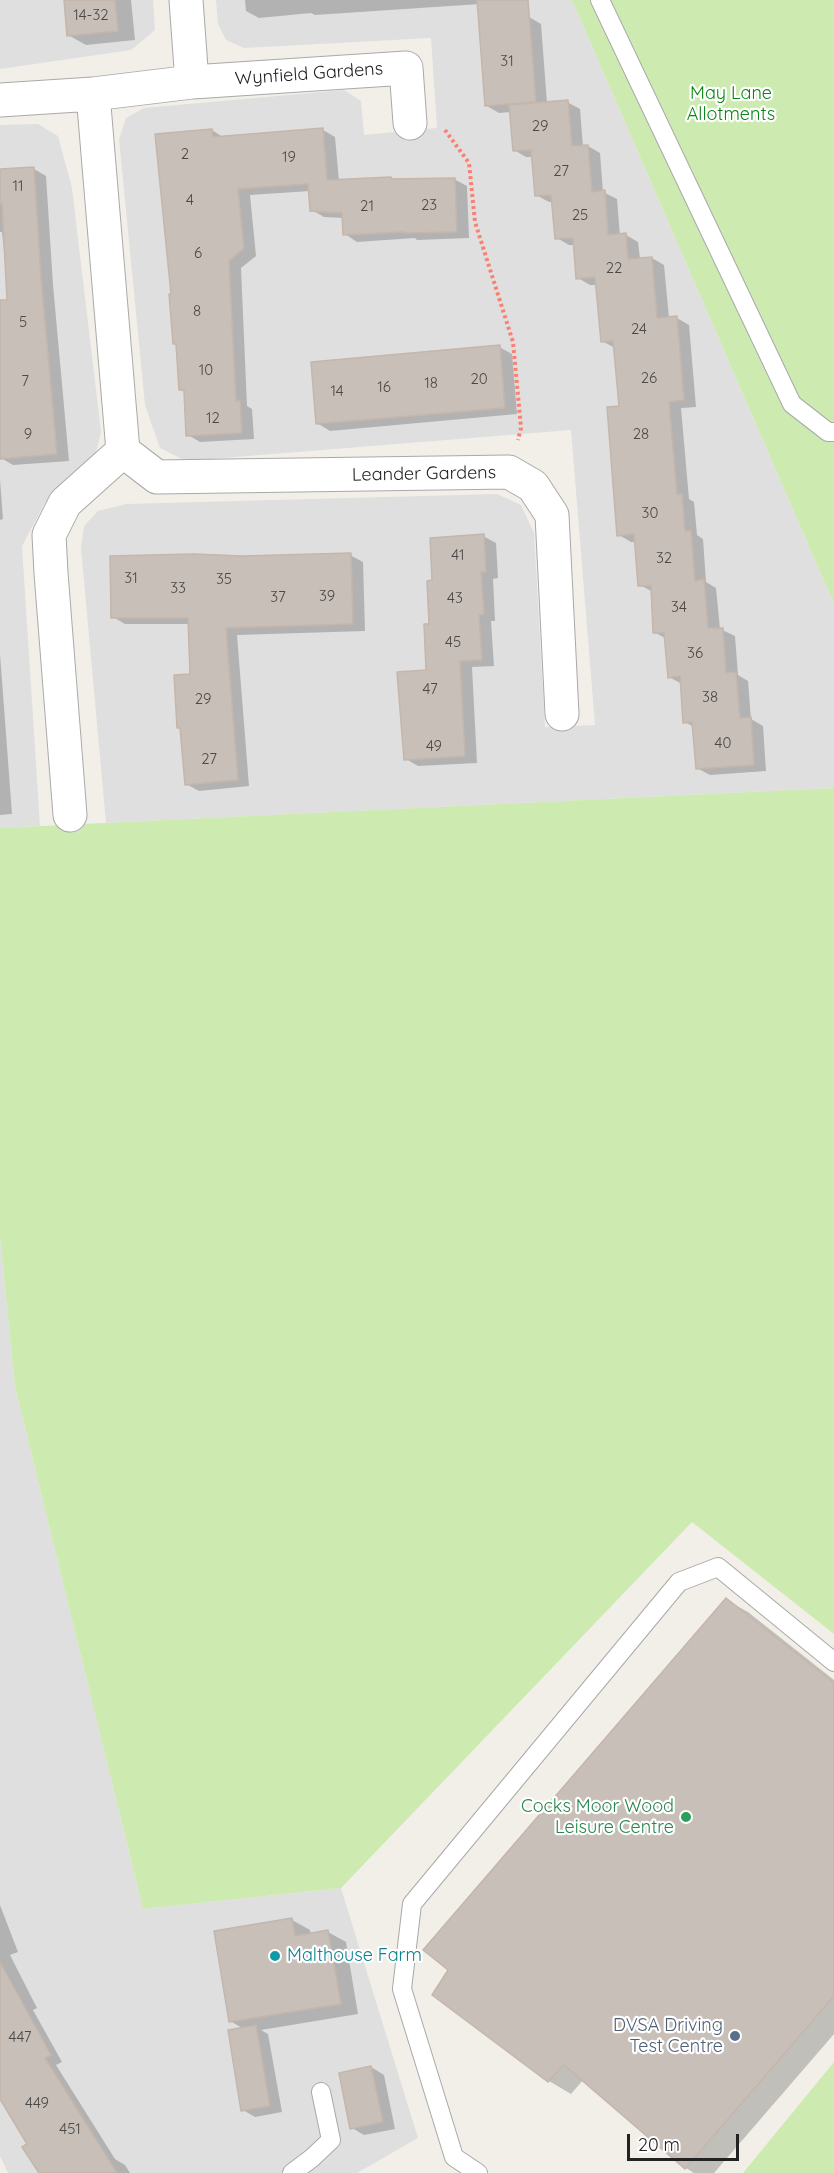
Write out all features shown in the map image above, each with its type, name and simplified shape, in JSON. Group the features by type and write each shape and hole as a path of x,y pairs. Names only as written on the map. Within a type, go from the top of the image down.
{"street":[{"path":"186,0 192,82"},
{"name":"Wynfield Gardens","path":"0,100 93,94 192,82 406,68 410,123"},
{"path":"70,815 49,535 65,503 123,451 93,94"},
{"name":"Leander Gardens","path":"123,451 157,477 509,472 533,486 552,515 562,714"}],"lane":[{"path":"600,0 792,404 828,432 834,432"},
{"path":"478,2173 454,2157 402,1989 412,1904 679,1582 718,1567 834,1662"},
{"path":"292,2173 331,2140 321,2092"}],"path":[{"path":"410,123 446,130 469,163 475,222 513,342 521,428 509,472"}],"shaded area":[{"path":"0,0 153,0 155,30 131,50 0,69"},
{"path":"216,0 572,0 834,604 834,788 106,823 81,548 84,526 98,511 126,504 497,494 521,505 534,533 545,727 595,725 571,430 186,461 160,448 145,405 119,139 126,118 144,108 344,90 361,101 364,135 437,128 431,38 244,48 226,40 218,24"},
{"path":"38,124 58,136 72,188 101,432 94,461 45,503 22,546 40,826 0,828 0,125"},
{"path":"0,1238 15,1387 143,1909 341,1888 418,2138 357,2173 8,2173 0,2156"}],"green space":[{"name":"May Lane Allotments","path":"572,0 834,0 834,604"},
{"path":"834,788 834,1634 692,1522 341,1888 143,1909 15,1387 0,1238 0,828"},
{"path":"834,2062 834,2173 743,2173"}],"building":[{"path":"64,0 115,0 118,31 67,36"},
{"path":"477,0 528,0 536,102 485,106"},
{"path":"568,100 572,146 588,145 592,192 605,190 608,235 626,233 628,259 652,257 657,318 677,316 684,400 669,402 677,494 682,494 685,531 691,530 695,581 704,579 708,628 723,628 726,673 736,672 740,718 751,717 754,765 696,769 692,722 683,723 680,676 668,678 664,633 653,633 651,586 638,586 634,534 617,536 607,407 619,406 613,341 601,342 595,277 576,279 573,238 555,239 551,195 535,196 531,150 513,151 509,105"},
{"path":"323,128 327,180 391,177 391,179 455,178 457,232 343,235 342,213 310,211 308,184 238,189 244,248 229,261 236,401 240,400 242,433 186,436 184,390 179,390 176,344 173,344 169,294 171,294 155,134 212,129 213,137"},
{"path":"34,167 41,277 57,454 0,459 0,300 7,300 2,203 0,204 0,169"},
{"path":"500,345 505,408 316,424 311,362"},
{"path":"484,534 486,572 481,572 484,614 479,615 482,660 460,661 465,756 404,760 397,672 426,670 424,624 429,624 427,581 432,580 430,538"},
{"path":"351,553 353,624 226,628 238,780 185,785 180,728 177,728 174,675 190,674 188,618 111,618 110,556"},
{"name":"Cocks Moor Wood Leisure Centre","path":"726,1598 834,1683 834,1996 685,2169 564,2065 548,2082 432,1995 448,1970 423,1950"},
{"name":"Malthouse Farm","path":"292,1918 295,1936 328,1930 341,2004 229,2022 214,1931"},
{"path":"0,1962 51,2055 45,2058 117,2173 39,2173 22,2147 27,2144 0,2099"},
{"path":"256,2025 270,2106 241,2111 228,2030"},
{"path":"371,2066 383,2122 350,2129 339,2073"}],"place":[{"name":"Cocks Moor Wood Leisure Centre","path":"686,1817"},
{"name":"Malthouse Farm","path":"275,1956"},
{"name":"DVSA Driving Test Centre","path":"735,2036"}]}
